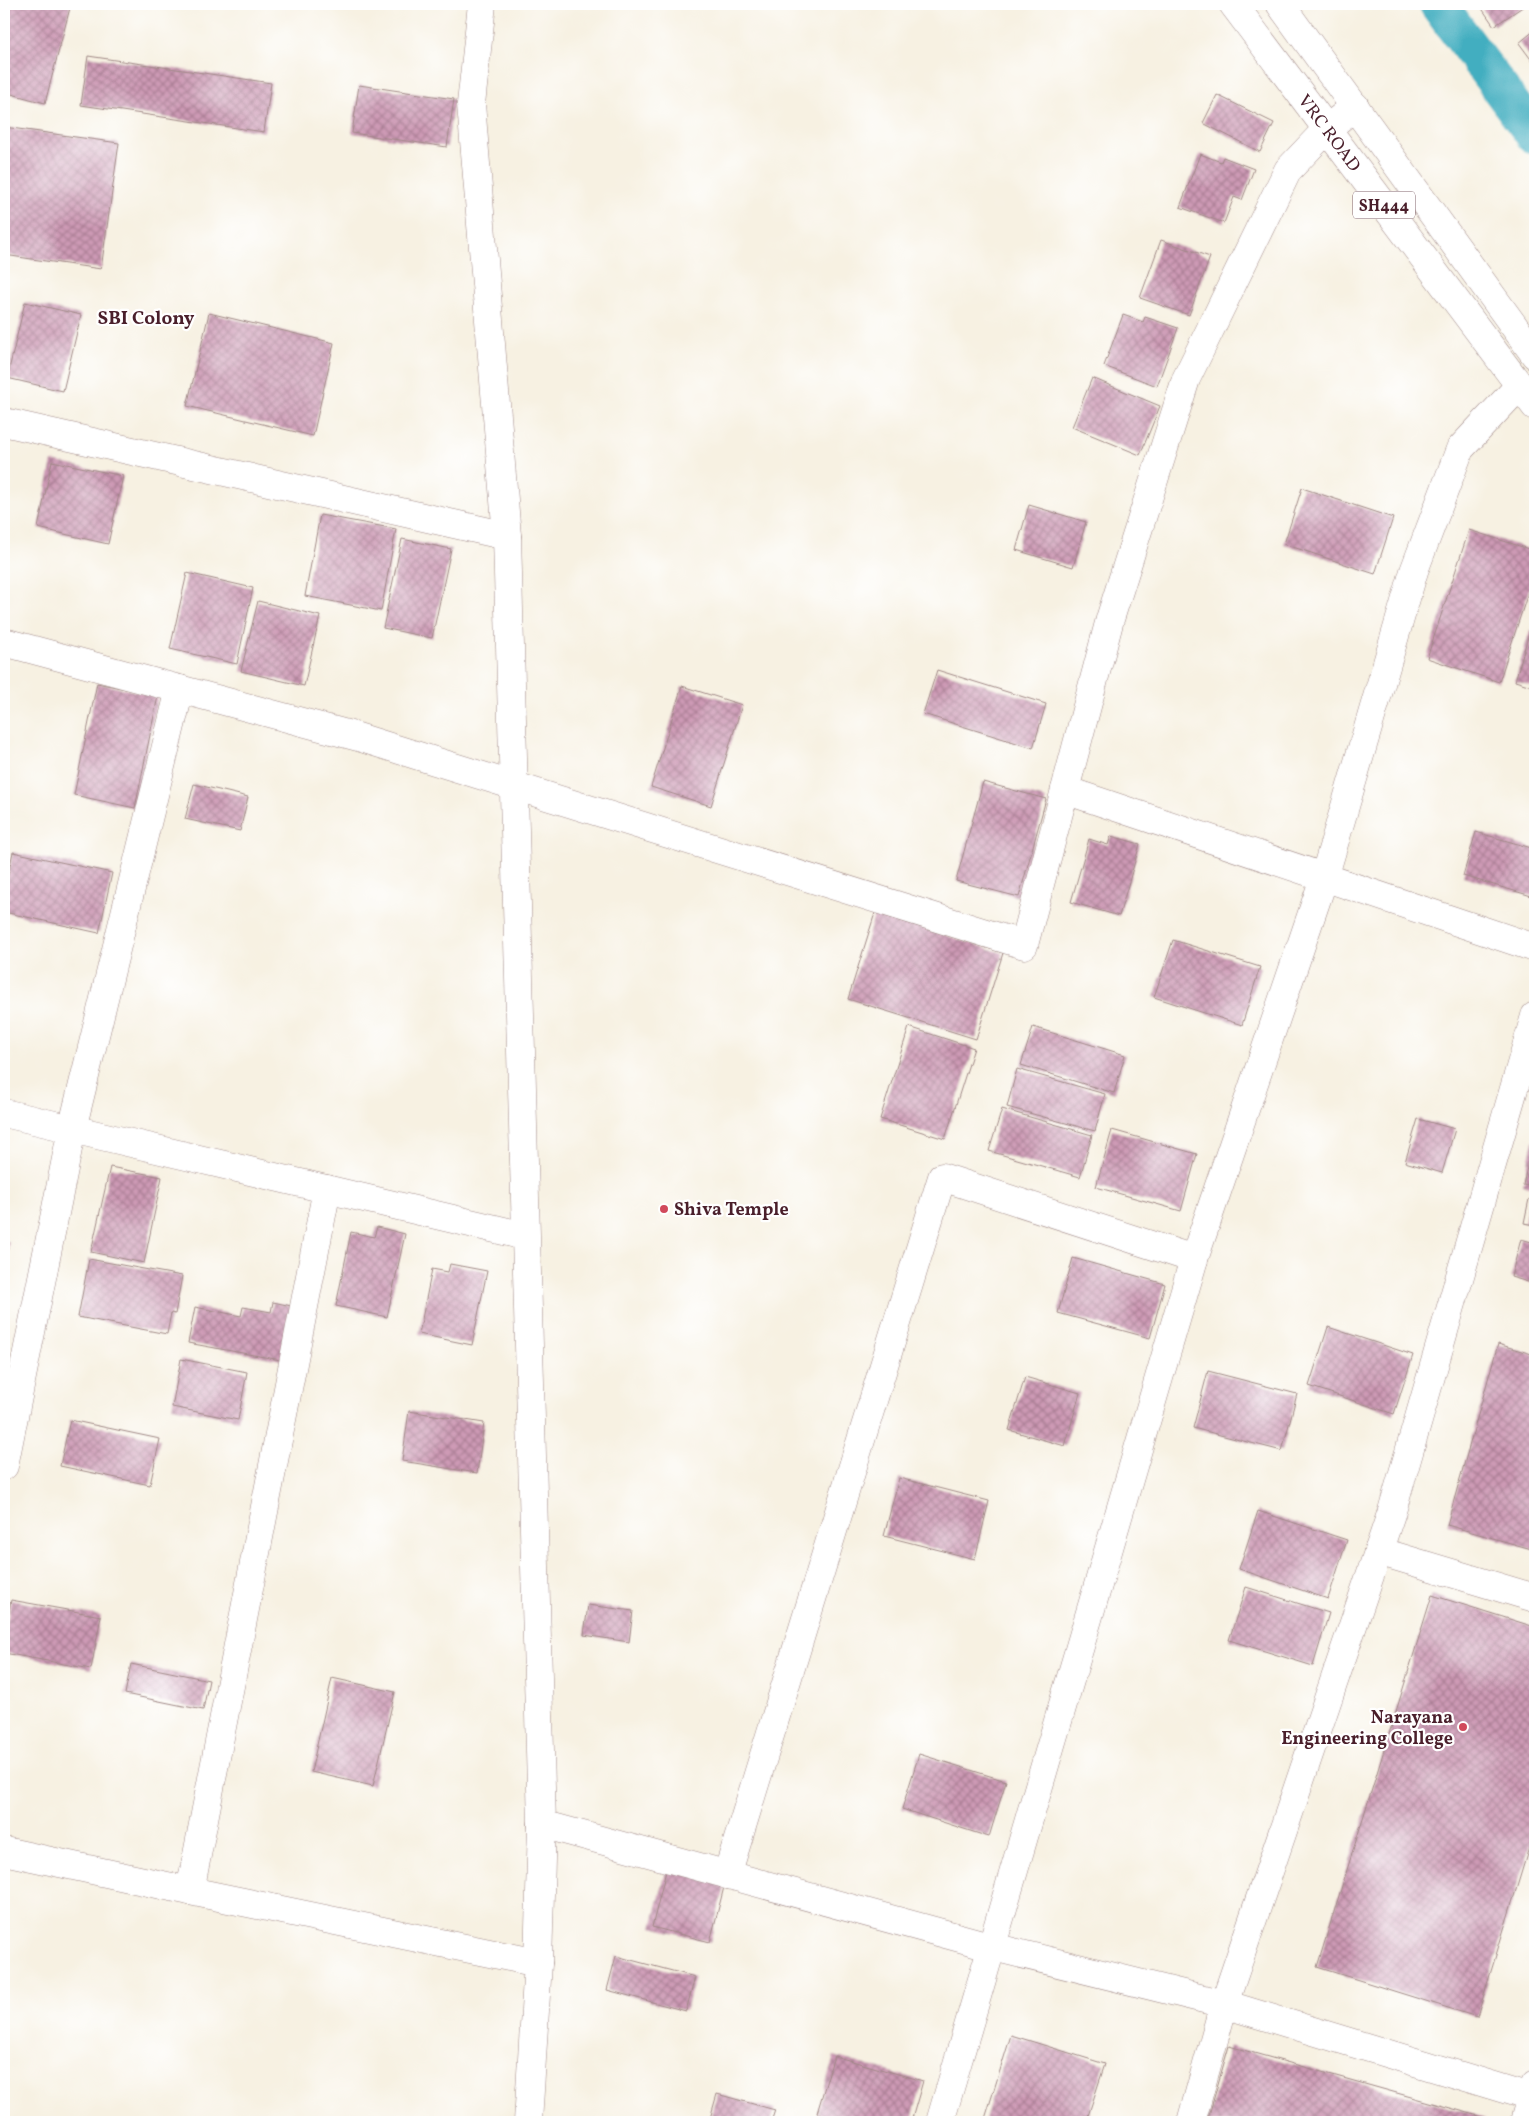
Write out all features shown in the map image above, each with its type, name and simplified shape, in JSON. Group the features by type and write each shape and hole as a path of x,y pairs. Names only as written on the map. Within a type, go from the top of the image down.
{"street":[{"path":"482,4 471,104 507,536 542,1824 538,1963 528,2122"},
{"name":"VRC ROAD","path":"1233,4 1528,396"},
{"name":"SH444","path":"1280,4 1535,355"},
{"path":"4,642 358,737 1024,945 1110,619 1186,379 1288,170 1327,129 1355,106"},
{"path":"940,2122 1194,1259 1324,878 1414,571 1460,449 1528,396"},
{"path":"4,422 507,536"},
{"path":"4,1466 72,1129 180,689"},
{"path":"1064,790 1535,948"},
{"path":"1191,2122 1224,2004 1392,1511 1535,1016"},
{"path":"4,1113 525,1236"},
{"path":"727,1875 942,1177 1194,1259"},
{"path":"190,1892 327,1189"},
{"path":"1378,1551 1535,1598"},
{"path":"542,1824 993,1947 1224,2004 1530,2102"},
{"path":"4,1851 190,1892 538,1963"}],"building":[{"path":"4,4 71,4 45,103 4,92"},
{"path":"1485,4 1527,4 1494,26 1481,7"},
{"path":"1535,30 1535,60 1533,62 1519,43"},
{"path":"88,56 271,83 264,132 81,105"},
{"path":"359,85 454,99 447,147 352,133"},
{"path":"1217,95 1274,123 1260,152 1203,123"},
{"path":"4,127 119,143 101,269 4,255"},
{"path":"1200,154 1221,162 1223,157 1254,169 1242,200 1234,197 1224,223 1180,207"},
{"path":"1161,240 1210,257 1189,315 1140,298"},
{"path":"25,302 81,315 63,391 7,378"},
{"path":"209,313 334,343 313,436 187,406"},
{"path":"1123,315 1143,322 1145,317 1178,328 1157,386 1104,366"},
{"path":"1092,378 1160,406 1140,455 1072,427"},
{"path":"52,461 123,476 108,544 38,528"},
{"path":"1302,488 1393,518 1375,574 1284,544"},
{"path":"1029,505 1086,522 1073,567 1016,550"},
{"path":"320,515 396,529 381,611 305,596"},
{"path":"1469,530 1535,551 1535,571 1499,682 1427,658"},
{"path":"402,539 451,549 432,638 383,628"},
{"path":"187,573 253,588 237,664 170,649"},
{"path":"258,601 320,616 304,686 241,671"},
{"path":"1530,630 1535,631 1535,687 1515,681"},
{"path":"937,670 1046,704 1033,748 923,714"},
{"path":"97,683 158,696 135,808 74,795"},
{"path":"682,686 742,705 711,806 651,787"},
{"path":"983,782 1046,799 1019,897 956,881"},
{"path":"194,784 248,797 240,831 185,819"},
{"path":"1476,832 1535,849 1535,897 1463,876"},
{"path":"1111,836 1140,844 1119,916 1071,902 1089,839 1108,845"},
{"path":"13,852 112,873 99,933 4,912 4,893"},
{"path":"875,913 1003,953 976,1039 848,999"},
{"path":"1173,940 1260,967 1242,1025 1154,997"},
{"path":"909,1027 974,1048 945,1139 880,1119"},
{"path":"1033,1027 1125,1055 1114,1093 1021,1065"},
{"path":"1017,1069 1105,1094 1095,1131 1007,1107"},
{"path":"1002,1109 1092,1135 1080,1177 989,1151"},
{"path":"1418,1119 1455,1129 1442,1173 1405,1162"},
{"path":"1112,1130 1197,1154 1181,1211 1096,1187"},
{"path":"1533,1141 1535,1141 1535,1187 1523,1185"},
{"path":"110,1167 162,1177 144,1263 91,1252"},
{"path":"1529,1199 1535,1201 1535,1225 1524,1223"},
{"path":"377,1227 405,1234 387,1317 336,1306 351,1232 374,1237"},
{"path":"1521,1239 1535,1243 1535,1284 1511,1277"},
{"path":"4,1241 9,1242 5,1264 4,1263"},
{"path":"1073,1258 1165,1284 1150,1338 1058,1313"},
{"path":"89,1259 182,1276 175,1314 171,1313 167,1334 78,1317"},
{"path":"450,1264 487,1271 472,1345 419,1334 432,1269 448,1272"},
{"path":"273,1302 296,1307 286,1361 188,1343 195,1307 241,1316 243,1307 271,1312"},
{"path":"1328,1327 1413,1355 1394,1414 1309,1386"},
{"path":"1498,1344 1535,1355 1535,1550 1447,1525"},
{"path":"181,1359 247,1372 238,1420 172,1407"},
{"path":"1208,1371 1297,1394 1282,1451 1193,1428"},
{"path":"1025,1377 1080,1393 1065,1446 1009,1430"},
{"path":"409,1411 484,1423 477,1473 402,1461"},
{"path":"70,1420 160,1439 150,1485 60,1466"},
{"path":"899,1478 989,1501 975,1559 884,1536"},
{"path":"1258,1511 1347,1540 1328,1599 1239,1569"},
{"path":"1246,1587 1329,1613 1313,1666 1229,1640"},
{"name":"Narayana Engineering College","path":"1432,1595 1535,1627 1535,1828 1477,2017 1317,1967"},
{"path":"11,1600 101,1616 91,1669 4,1653 4,1638"},
{"path":"588,1605 633,1611 629,1642 584,1635"},
{"path":"131,1664 209,1680 203,1710 125,1694"},
{"path":"332,1678 395,1692 373,1786 311,1772"},
{"path":"919,1754 1006,1781 989,1837 902,1809"},
{"path":"667,1867 725,1883 710,1942 652,1927"},
{"path":"616,1956 695,1977 686,2011 607,1990"},
{"path":"1011,2035 1105,2064 1086,2122 984,2122"},
{"path":"1229,2046 1486,2118 1485,2122 1207,2122"},
{"path":"834,2056 923,2081 911,2122 849,2122 817,2113"},
{"path":"717,2094 775,2110 771,2122 709,2122"}],"waterway":[{"path":"1438,4 1535,136"}],"place":[{"name":"Shiva Temple","path":"664,1209"},
{"name":"Narayana Engineering College","path":"1463,1727"}],"district":[{"name":"SBI Colony","path":"146,317"}]}
